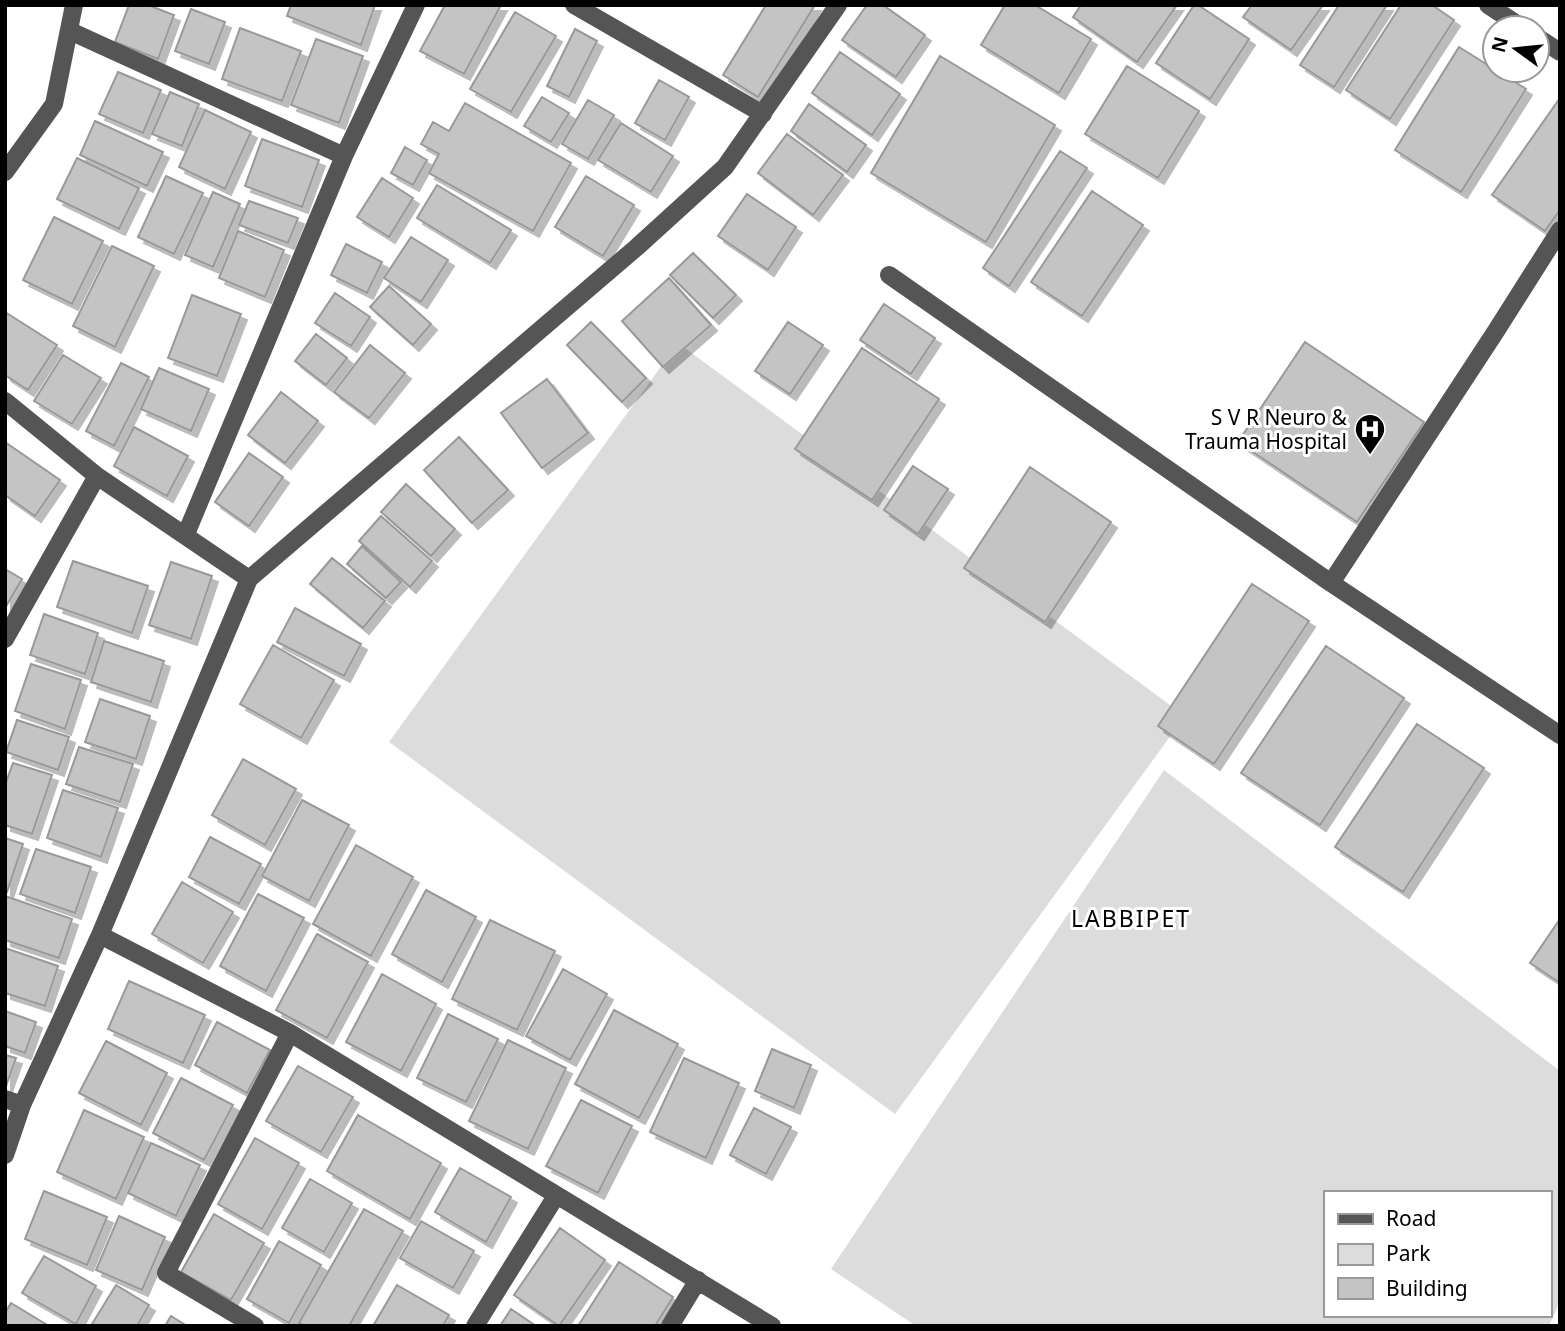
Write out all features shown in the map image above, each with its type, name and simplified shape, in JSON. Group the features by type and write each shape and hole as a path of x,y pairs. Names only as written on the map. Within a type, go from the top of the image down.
{"street":[{"path":"5,172 54,103 74,5"},
{"path":"186,534 344,156 416,5"},
{"path":"574,5 763,114"},
{"path":"5,1155 14,1102 100,935 249,579 637,247 725,167 838,5"},
{"path":"70,32 344,156"},
{"path":"1331,583 1560,230"},
{"path":"889,275 1331,583 1560,735"},
{"path":"5,401 97,476 249,579"},
{"path":"5,639 97,476"},
{"path":"100,935 290,1033 772,1326"},
{"path":"255,1326 166,1272 290,1033"},
{"path":"475,1326 556,1196"},
{"path":"670,1326 698,1280"}],"green space":[{"path":"678,343 1185,716 895,1114 389,742"},
{"path":"1164,770 1560,1071 1560,1301 1549,1326 916,1326 831,1269"}],"building":[{"path":"129,5 148,5 174,15 158,59 115,42"},
{"path":"291,5 375,5 361,45 287,16"},
{"path":"445,5 501,5 464,74 420,51"},
{"path":"766,5 815,5 758,97 723,75"},
{"path":"867,5 883,5 925,35 896,77 842,40"},
{"path":"1005,5 1035,5 1091,39 1059,93 981,45"},
{"path":"1081,5 1177,5 1137,62 1073,17"},
{"path":"1194,5 1198,5 1249,39 1210,99 1156,63"},
{"path":"1252,5 1323,5 1291,50 1243,17"},
{"path":"1339,5 1387,5 1334,87 1300,65"},
{"path":"1401,5 1432,5 1454,20 1390,119 1346,90"},
{"path":"191,9 225,22 209,64 175,51"},
{"path":"515,12 556,36 511,112 470,89"},
{"path":"240,28 301,51 282,101 222,79"},
{"path":"575,29 597,41 569,97 547,86"},
{"path":"316,39 363,56 339,123 291,105"},
{"path":"1459,47 1481,61 1481,84 1518,84 1526,89 1461,192 1395,150"},
{"path":"840,52 900,94 872,135 812,93"},
{"path":"940,56 1055,125 986,242 871,173"},
{"path":"1127,66 1199,111 1158,178 1085,134"},
{"path":"118,72 161,90 143,133 99,114"},
{"path":"659,80 689,97 665,140 635,123"},
{"path":"170,92 199,104 182,146 152,134"},
{"path":"542,97 569,113 551,142 524,126"},
{"path":"1560,98 1560,210 1545,231 1492,195"},
{"path":"588,100 614,115 588,159 562,144"},
{"path":"465,103 571,163 533,231 429,173 439,154 421,144 433,122 449,131"},
{"path":"809,104 866,145 847,172 791,131"},
{"path":"205,110 251,132 225,189 179,167"},
{"path":"95,121 163,152 147,186 80,155"},
{"path":"621,123 673,156 651,192 598,160"},
{"path":"787,134 843,175 813,215 758,173"},
{"path":"262,139 319,160 302,207 245,186"},
{"path":"405,147 427,160 413,185 391,173"},
{"path":"1060,151 1087,168 1009,286 983,268"},
{"path":"77,158 139,188 119,229 57,199"},
{"path":"166,176 203,193 174,254 138,237"},
{"path":"586,176 634,205 603,256 555,227"},
{"path":"382,178 413,198 389,237 357,217"},
{"path":"437,185 511,230 490,263 417,218"},
{"path":"1092,191 1143,225 1082,316 1031,282"},
{"path":"213,192 240,204 213,267 185,255"},
{"path":"747,194 796,227 768,270 718,236"},
{"path":"249,201 298,218 288,243 239,225"},
{"path":"54,217 103,241 72,304 23,280"},
{"path":"238,231 284,250 265,297 219,278"},
{"path":"411,237 448,260 421,302 384,278"},
{"path":"346,244 382,262 367,293 331,275"},
{"path":"112,246 154,266 115,347 73,326"},
{"path":"693,253 736,295 713,318 670,275"},
{"path":"669,278 711,325 663,367 622,321"},
{"path":"389,286 431,324 413,345 370,307"},
{"path":"335,293 370,317 351,346 315,323"},
{"path":"192,295 241,314 217,376 168,358"},
{"path":"884,304 935,338 911,374 860,340"},
{"path":"5,312 57,345 28,390 5,375"},
{"path":"591,322 646,378 622,402 567,345"},
{"path":"788,322 823,345 790,394 755,371"},
{"path":"316,334 347,358 326,385 295,361"},
{"path":"1305,342 1424,422 1357,522 1238,442"},
{"path":"370,345 405,373 369,418 334,392"},
{"path":"862,348 939,399 872,500 795,449"},
{"path":"63,355 101,378 72,424 34,401"},
{"path":"121,363 149,377 114,446 86,431"},
{"path":"159,368 209,389 191,431 141,409"},
{"path":"547,379 588,433 542,468 501,413"},
{"path":"281,392 318,421 285,463 248,435"},
{"path":"134,427 188,456 167,496 114,466"},
{"path":"459,437 508,490 472,523 424,470"},
{"path":"5,442 60,480 35,516 5,495"},
{"path":"249,453 283,477 249,526 215,502"},
{"path":"913,466 948,489 918,534 884,510"},
{"path":"1030,467 1111,522 1045,622 964,568"},
{"path":"406,484 455,529 431,556 381,512"},
{"path":"381,516 432,561 410,587 359,541"},
{"path":"362,546 401,582 386,598 347,564"},
{"path":"332,558 385,601 363,628 310,584"},
{"path":"73,561 148,586 132,633 57,607"},
{"path":"171,562 212,576 191,639 149,625"},
{"path":"5,569 22,579 5,608"},
{"path":"1252,584 1309,621 1214,764 1158,726"},
{"path":"295,608 361,644 344,676 277,642"},
{"path":"44,614 98,633 85,674 30,655"},
{"path":"104,641 164,661 151,702 91,682"},
{"path":"273,645 334,680 301,738 240,704"},
{"path":"1326,646 1404,698 1320,825 1241,773"},
{"path":"31,664 81,680 65,729 15,711"},
{"path":"100,699 150,716 136,759 85,742"},
{"path":"17,720 69,737 58,770 6,752"},
{"path":"1417,724 1484,768 1403,892 1335,847"},
{"path":"79,747 133,764 120,802 66,784"},
{"path":"243,759 296,789 265,845 212,815"},
{"path":"13,763 52,775 32,834 5,825 5,785"},
{"path":"63,790 118,808 101,857 47,838"},
{"path":"302,800 349,825 309,901 262,876"},
{"path":"210,837 261,864 239,904 189,877"},
{"path":"5,838 23,844 7,892 5,891"},
{"path":"356,845 413,877 371,956 313,924"},
{"path":"36,849 91,867 75,913 20,894"},
{"path":"182,882 233,912 203,963 152,934"},
{"path":"426,890 476,917 442,982 392,954"},
{"path":"258,894 304,918 266,991 220,966"},
{"path":"5,896 72,919 59,958 5,940"},
{"path":"1560,919 1560,983 1530,963"},
{"path":"490,920 555,951 517,1030 452,999"},
{"path":"317,934 368,962 327,1038 276,1010"},
{"path":"5,948 58,966 45,1006 5,993"},
{"path":"563,969 607,994 570,1060 526,1036"},
{"path":"382,974 436,1004 401,1071 346,1042"},
{"path":"129,981 205,1015 183,1063 108,1029"},
{"path":"614,1010 678,1044 639,1118 575,1084"},
{"path":"5,1011 36,1022 25,1053 5,1046"},
{"path":"448,1014 498,1039 466,1102 417,1078"},
{"path":"217,1022 270,1050 247,1093 195,1065"},
{"path":"508,1040 566,1068 528,1149 469,1121"},
{"path":"106,1041 167,1073 141,1125 79,1093"},
{"path":"772,1049 811,1065 794,1108 755,1091"},
{"path":"5,1055 16,1058 5,1089"},
{"path":"684,1058 739,1083 706,1158 650,1132"},
{"path":"298,1066 353,1097 321,1152 266,1121"},
{"path":"181,1078 233,1105 204,1160 153,1133"},
{"path":"581,1100 632,1126 598,1193 546,1166"},
{"path":"754,1108 791,1127 766,1174 730,1155"},
{"path":"84,1110 144,1137 116,1199 57,1172"},
{"path":"358,1115 441,1163 410,1219 327,1171"},
{"path":"255,1138 299,1163 262,1229 218,1204"},
{"path":"151,1143 200,1165 176,1216 128,1193"},
{"path":"460,1168 511,1197 486,1242 435,1212"},
{"path":"310,1179 352,1203 324,1252 282,1228"},
{"path":"44,1191 107,1217 87,1265 25,1239"},
{"path":"364,1209 403,1231 349,1326 305,1326 299,1323"},
{"path":"214,1214 264,1243 231,1300 181,1272"},
{"path":"119,1216 165,1237 142,1290 96,1270"},
{"path":"421,1221 474,1251 453,1288 400,1258"},
{"path":"560,1228 605,1260 559,1326 514,1295"},
{"path":"279,1241 321,1265 289,1323 247,1299"},
{"path":"44,1256 96,1286 76,1324 22,1293"},
{"path":"619,1262 673,1297 655,1326 578,1326"},
{"path":"116,1285 149,1305 137,1326 94,1326 92,1324"},
{"path":"397,1285 449,1315 443,1326 373,1326"},
{"path":"11,1303 49,1326 5,1326 5,1313"},
{"path":"511,1309 536,1326 500,1326"},
{"path":"171,1316 187,1326 165,1326"}],"place":[{"name":"S V R Neuro & Trauma Hospital","path":"1370,456"}],"district":[{"name":"LABBIPET","path":"1131,918"}]}
